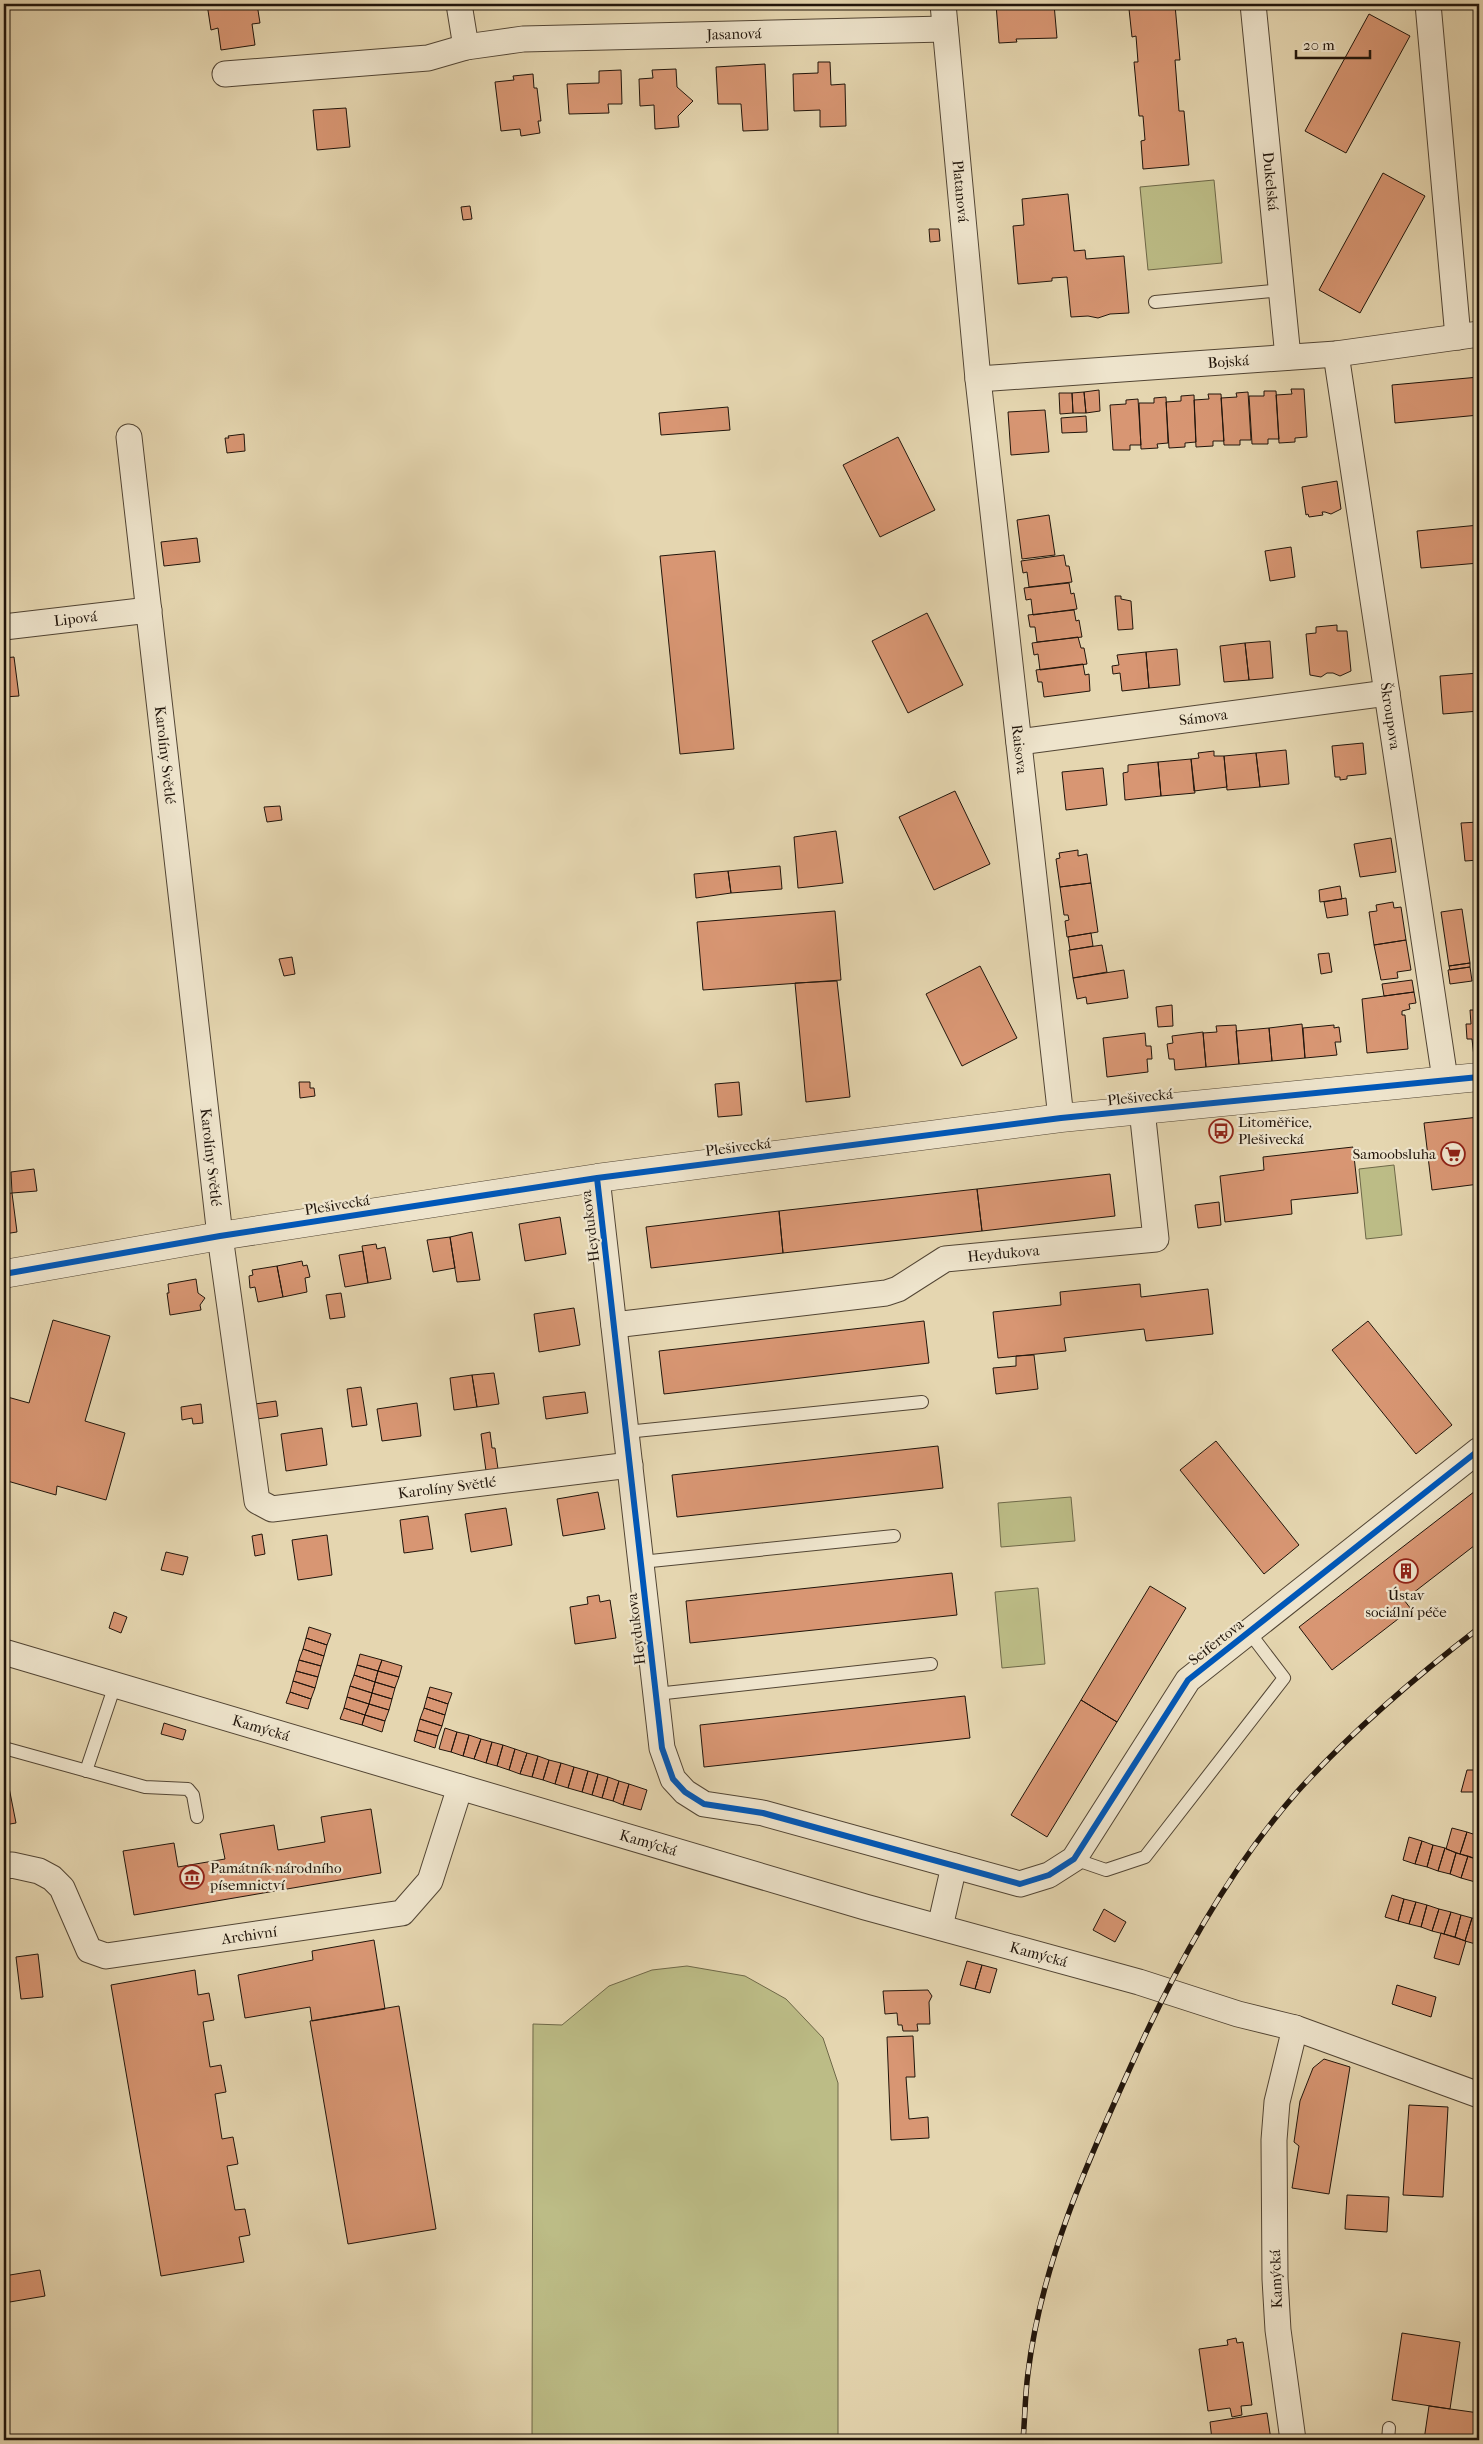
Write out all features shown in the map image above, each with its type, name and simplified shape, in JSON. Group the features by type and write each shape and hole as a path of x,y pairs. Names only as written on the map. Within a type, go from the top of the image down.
{"street":[{"path":"459,4 466,47"},
{"name":"Platanová","path":"943,4 978,379"},
{"name":"Dukelská","path":"1253,4 1283,290 1288,357"},
{"path":"1428,4 1468,336"},
{"name":"Jasanová","path":"225,74 428,58 466,47 523,39 945,29"},
{"name":"Bojská","path":"978,379 1336,354 1468,336"},
{"name":"Škroupova","path":"1336,354 1445,1079"},
{"name":"Raisova","path":"978,379 1062,1118"},
{"name":"Karolíny Světlé","path":"129,437 220,1236 257,1501 272,1509 630,1465"},
{"name":"Lipová","path":"4,627 149,610"},
{"name":"Sámova","path":"1020,742 1387,693"},
{"name":"Plešivecká","path":"4,1274 220,1236 597,1178 1062,1118 1479,1077"},
{"name":"Heydukova","path":"614,1325 886,1293 898,1289 945,1259 1156,1239 1142,1110"},
{"name":"Heydukova","path":"597,1178 656,1694 665,1761 673,1779 685,1792 704,1804 763,1813 954,1866"},
{"name":"Seifertova","path":"954,1866 1020,1884 1049,1875 1074,1859 1184,1685 1479,1450"},
{"name":"Kamýcká","path":"4,1652 865,1908 1139,1982 1238,2014 1295,2028 1479,2095"},
{"name":"Archivní","path":"4,1866 12,1865 39,1871 52,1878 62,1888 89,1950 106,1956 402,1913 430,1881 460,1787"},
{"path":"940,1927 954,1866"},
{"name":"Kamýcká","path":"1293,2440 1278,2330 1274,2279 1274,2140 1277,2102 1295,2028"}],"lane":[{"path":"1155,302 1283,290"},
{"path":"626,1432 922,1402"},
{"path":"641,1562 894,1536"},
{"path":"1074,1859 1106,1870 1145,1857 1284,1678 1249,1632"},
{"path":"656,1694 931,1664"},
{"path":"86,1771 115,1685"},
{"path":"4,1748 145,1787 188,1789 193,1795 197,1817"}],"green space":[{"path":"1214,180 1222,263 1148,270 1140,187"},
{"path":"1394,1165 1402,1235 1366,1239 1359,1169"},
{"path":"1071,1497 1075,1541 1001,1547 998,1503"},
{"path":"1038,1588 1045,1664 1002,1668 995,1592"},
{"path":"687,1966 745,1976 786,1999 823,2038 838,2083 838,2440 532,2440 533,2024 562,2025 609,1986 652,1970"}],"building":[{"path":"207,4 257,4 260,23 252,24 255,45 221,50 218,28 211,30"},
{"path":"996,4 1054,4 1057,38 1016,39 1017,42 999,43"},
{"path":"1175,5 1180,60 1175,60 1179,111 1184,111 1189,165 1143,169 1141,141 1145,140 1143,116 1139,116 1134,62 1138,62 1136,36 1132,37 1129,9"},
{"path":"1369,14 1410,36 1346,153 1305,131"},
{"path":"818,62 830,62 831,85 845,84 846,126 820,127 820,110 794,111 793,74 818,73"},
{"path":"765,64 768,130 743,131 741,104 718,104 716,67"},
{"path":"676,69 677,87 693,101 678,116 679,127 655,129 654,105 640,106 639,79 653,78 652,70"},
{"path":"621,70 622,104 608,104 609,113 569,114 567,84 599,83 599,71"},
{"path":"533,74 534,88 537,88 541,121 538,121 540,133 521,136 520,129 501,131 495,82 514,80 513,76"},
{"path":"346,108 350,147 317,150 313,110"},
{"path":"1383,173 1425,196 1360,313 1319,290"},
{"path":"1068,194 1074,251 1085,250 1086,259 1124,256 1129,313 1110,314 1098,318 1088,316 1071,317 1067,277 1052,278 1052,281 1018,284 1013,226 1024,225 1022,199"},
{"path":"470,206 472,219 463,220 461,207"},
{"path":"929,229 939,229 940,241 930,242"},
{"path":"1479,377 1479,415 1395,423 1392,385"},
{"path":"1291,389 1304,389 1307,437 1295,438 1295,442 1279,443 1276,395 1292,394"},
{"path":"1099,390 1100,411 1086,413 1084,392"},
{"path":"1264,391 1276,391 1279,439 1268,439 1268,444 1252,444 1249,396 1264,396"},
{"path":"1084,392 1086,413 1073,413 1072,393"},
{"path":"1248,392 1251,440 1240,440 1240,445 1224,445 1221,398 1237,397 1236,393"},
{"path":"1059,393 1072,393 1073,413 1060,414"},
{"path":"1208,394 1221,394 1224,441 1213,441 1213,446 1196,447 1194,400 1209,399"},
{"path":"1194,395 1196,442 1185,443 1185,447 1169,448 1166,402 1181,401 1181,396"},
{"path":"1166,397 1168,443 1157,444 1158,448 1141,449 1139,403 1154,403 1154,398"},
{"path":"1138,399 1141,445 1130,445 1130,450 1113,450 1110,405 1126,404 1126,400"},
{"path":"728,407 730,430 661,435 659,413"},
{"path":"1045,410 1049,452 1011,455 1008,412"},
{"path":"1086,416 1087,432 1062,433 1061,418"},
{"path":"244,434 245,451 227,453 225,438"},
{"path":"898,437 935,510 880,537 843,465"},
{"path":"1337,481 1341,509 1331,514 1322,512 1323,515 1309,517 1308,514 1306,515 1302,487"},
{"path":"1049,515 1055,555 1022,559 1017,520"},
{"path":"1479,525 1479,563 1421,568 1417,531"},
{"path":"197,538 200,562 164,566 161,542"},
{"path":"1291,547 1295,577 1270,581 1265,551"},
{"path":"715,551 734,749 680,754 660,556"},
{"path":"1064,555 1066,566 1069,566 1072,582 1029,587 1027,572 1023,573 1021,561"},
{"path":"1069,583 1071,594 1074,593 1077,609 1033,615 1031,599 1026,600 1024,588"},
{"path":"1115,596 1121,596 1121,599 1131,601 1133,629 1118,630"},
{"path":"1074,610 1076,621 1079,620 1082,637 1037,642 1035,627 1030,627 1028,615"},
{"path":"927,613 963,685 908,713 872,641"},
{"path":"1337,625 1337,631 1347,631 1351,671 1340,676 1333,673 1327,673 1321,677 1310,675 1306,634 1316,633 1316,627"},
{"path":"1078,637 1081,648 1084,648 1087,664 1040,670 1038,654 1034,655 1032,643"},
{"path":"1270,641 1273,678 1249,680 1245,643"},
{"path":"1245,643 1249,680 1224,682 1220,646"},
{"path":"1177,649 1180,685 1149,688 1146,652"},
{"path":"1146,652 1149,688 1122,691 1120,673 1113,674 1112,666 1119,665 1117,655"},
{"path":"14,657 19,696 4,697 4,658"},
{"path":"1083,664 1085,675 1089,674 1090,691 1044,697 1042,682 1038,682 1036,670"},
{"path":"1479,673 1479,711 1443,714 1440,676"},
{"path":"1363,743 1366,774 1347,776 1347,779 1340,780 1340,777 1335,777 1332,746"},
{"path":"1286,750 1289,784 1260,787 1256,753"},
{"path":"1214,751 1214,756 1224,756 1227,787 1194,791 1191,759 1199,758 1198,753"},
{"path":"1256,753 1260,787 1227,790 1224,756"},
{"path":"1191,759 1195,793 1161,796 1158,762"},
{"path":"1158,762 1161,796 1125,800 1123,773 1128,772 1128,765"},
{"path":"1103,768 1107,805 1066,810 1062,772"},
{"path":"955,791 990,864 934,890 899,817"},
{"path":"280,806 282,820 267,822 264,807"},
{"path":"1479,822 1479,860 1465,861 1461,823"},
{"path":"836,831 843,883 798,888 794,837"},
{"path":"1391,838 1396,872 1360,877 1354,844"},
{"path":"1078,850 1078,856 1087,854 1091,883 1060,887 1056,859 1060,858 1059,853"},
{"path":"780,866 782,889 731,893 728,871"},
{"path":"728,871 731,893 696,898 694,874"},
{"path":"1091,883 1098,932 1067,937 1065,921 1069,920 1068,915 1064,915 1060,887"},
{"path":"1340,886 1342,899 1320,902 1319,890"},
{"path":"1346,898 1348,915 1327,918 1324,902"},
{"path":"1393,902 1394,908 1401,907 1406,940 1374,945 1369,912 1377,911 1376,905"},
{"path":"1462,909 1470,963 1449,966 1441,912"},
{"path":"835,911 841,980 703,990 697,922"},
{"path":"1091,933 1093,946 1070,950 1068,937"},
{"path":"1406,940 1411,970 1397,972 1398,978 1381,980 1374,945"},
{"path":"1102,945 1107,972 1073,978 1069,950"},
{"path":"1329,953 1332,972 1321,974 1318,954"},
{"path":"292,957 295,974 284,976 279,959"},
{"path":"1470,963 1470,967 1450,970 1449,966"},
{"path":"980,966 1017,1038 962,1066 926,994"},
{"path":"1470,967 1472,981 1450,984 1448,970"},
{"path":"1124,970 1128,998 1087,1004 1086,997 1077,999 1073,978"},
{"path":"1412,980 1414,992 1384,996 1382,984"},
{"path":"837,981 850,1097 806,1102 795,983"},
{"path":"1414,992 1416,1003 1409,1004 1410,1009 1402,1011 1402,1015 1405,1015 1408,1049 1367,1053 1362,999"},
{"path":"1172,1005 1173,1026 1158,1027 1156,1007"},
{"path":"1470,1010 1479,1010 1479,1057 1474,1057 1472,1039 1467,1039 1466,1024 1471,1024"},
{"path":"1302,1024 1305,1058 1272,1061 1269,1028"},
{"path":"1236,1025 1239,1064 1206,1067 1203,1033 1217,1032 1216,1026"},
{"path":"1334,1025 1334,1028 1339,1027 1341,1042 1335,1042 1337,1055 1305,1058 1303,1028"},
{"path":"1269,1028 1272,1061 1239,1064 1236,1031"},
{"path":"1203,1032 1206,1067 1175,1070 1174,1059 1169,1059 1167,1044 1173,1043 1172,1036"},
{"path":"1145,1033 1146,1046 1151,1046 1152,1059 1147,1059 1148,1072 1107,1077 1103,1038"},
{"path":"299,1082 310,1082 310,1088 314,1088 315,1096 300,1098"},
{"path":"739,1082 742,1115 718,1117 715,1084"},
{"name":"Samoobsluha","path":"1479,1117 1479,1184 1432,1190 1424,1123"},
{"path":"1353,1147 1358,1193 1291,1200 1292,1214 1225,1222 1220,1176 1264,1170 1263,1157"},
{"path":"34,1169 37,1191 12,1193 11,1172"},
{"path":"1110,1174 1115,1216 982,1231 977,1189"},
{"path":"977,1189 982,1231 783,1253 779,1211"},
{"path":"12,1193 17,1232 4,1234 4,1194"},
{"path":"1219,1202 1221,1225 1198,1228 1195,1205"},
{"path":"779,1211 783,1253 651,1268 646,1227"},
{"path":"560,1217 566,1254 525,1261 519,1224"},
{"path":"472,1232 480,1280 457,1282 450,1237"},
{"path":"450,1237 455,1268 433,1272 427,1240"},
{"path":"376,1244 377,1249 385,1247 391,1279 368,1283 362,1246"},
{"path":"363,1251 368,1283 345,1287 339,1255"},
{"path":"302,1261 303,1266 307,1265 310,1277 305,1278 307,1292 283,1297 277,1266"},
{"path":"277,1266 283,1297 258,1302 255,1287 250,1288 249,1276 253,1275 252,1270"},
{"path":"196,1279 198,1293 205,1298 200,1305 201,1310 170,1315 167,1293 169,1293 168,1284"},
{"path":"1140,1284 1141,1297 1208,1289 1213,1334 1146,1341 1144,1329 1064,1338 1066,1351 998,1358 993,1312 1061,1305 1060,1292"},
{"path":"341,1293 345,1317 330,1319 326,1295"},
{"path":"574,1308 580,1345 539,1352 534,1314"},
{"path":"53,1320 110,1336 85,1421 125,1433 106,1500 57,1486 56,1495 4,1480 4,1396 29,1403"},
{"path":"924,1321 929,1363 664,1394 659,1351"},
{"path":"1368,1321 1452,1425 1416,1454 1332,1350"},
{"path":"1034,1355 1038,1389 996,1394 993,1368 1016,1366 1016,1356"},
{"path":"494,1373 499,1404 477,1407 472,1375"},
{"path":"472,1375 477,1407 454,1410 450,1378"},
{"path":"361,1387 367,1425 352,1427 347,1389"},
{"path":"585,1392 588,1413 546,1419 543,1397"},
{"path":"276,1401 278,1416 257,1419 255,1404"},
{"path":"417,1403 421,1436 382,1441 377,1409"},
{"path":"201,1404 203,1423 193,1424 192,1418 182,1420 181,1407"},
{"path":"322,1428 327,1465 286,1471 281,1434"},
{"path":"490,1432 492,1448 495,1448 498,1469 486,1471 481,1434"},
{"path":"1216,1441 1299,1545 1264,1574 1180,1470"},
{"path":"938,1446 943,1488 677,1517 672,1475"},
{"name":"Ústav sociální péče","path":"1479,1488 1479,1542 1404,1600 1411,1609 1332,1670 1299,1627"},
{"path":"598,1492 605,1529 563,1536 557,1499"},
{"path":"506,1508 512,1545 471,1552 465,1514"},
{"path":"428,1516 433,1549 404,1553 400,1520"},
{"path":"262,1534 265,1554 255,1556 252,1536"},
{"path":"327,1535 332,1575 298,1580 292,1540"},
{"path":"166,1552 188,1557 183,1575 161,1570"},
{"path":"952,1573 957,1615 690,1643 686,1601"},
{"path":"1150,1586 1186,1608 1117,1722 1081,1700"},
{"path":"599,1595 600,1602 610,1600 616,1638 575,1644 570,1607 588,1604 587,1597"},
{"path":"114,1612 127,1617 121,1633 109,1628"},
{"path":"309,1627 331,1634 327,1645 306,1638"},
{"path":"306,1638 327,1645 324,1656 303,1649"},
{"path":"303,1649 324,1656 321,1666 299,1660"},
{"path":"360,1654 382,1660 378,1671 357,1665"},
{"path":"299,1660 321,1666 318,1677 296,1671"},
{"path":"382,1660 402,1666 399,1677 378,1671"},
{"path":"357,1665 378,1671 375,1682 354,1675"},
{"path":"296,1671 318,1677 315,1688 293,1681"},
{"path":"378,1671 399,1677 395,1688 375,1682"},
{"path":"354,1675 375,1682 372,1693 350,1686"},
{"path":"293,1681 315,1688 311,1699 290,1692"},
{"path":"375,1682 395,1688 392,1699 372,1693"},
{"path":"350,1686 372,1693 369,1704 347,1697"},
{"path":"430,1687 452,1693 448,1704 427,1697"},
{"path":"290,1692 311,1699 308,1709 286,1703"},
{"path":"372,1693 392,1699 389,1710 369,1704"},
{"path":"965,1696 970,1738 704,1767 700,1725"},
{"path":"347,1697 369,1704 365,1715 344,1708"},
{"path":"427,1697 448,1704 445,1715 424,1708"},
{"path":"1081,1700 1117,1722 1047,1837 1011,1815"},
{"path":"369,1704 389,1710 385,1721 365,1715"},
{"path":"344,1708 365,1715 362,1725 340,1719"},
{"path":"424,1708 445,1715 442,1726 420,1719"},
{"path":"365,1715 385,1721 382,1732 362,1725"},
{"path":"420,1719 442,1726 438,1736 417,1730"},
{"path":"164,1723 186,1730 183,1740 161,1734"},
{"path":"445,1728 457,1732 451,1752 439,1749"},
{"path":"417,1730 438,1736 435,1748 414,1741"},
{"path":"457,1732 469,1735 463,1756 451,1752"},
{"path":"469,1735 481,1739 474,1759 463,1756"},
{"path":"481,1739 492,1742 486,1763 474,1759"},
{"path":"492,1742 503,1745 497,1766 486,1763"},
{"path":"503,1745 515,1749 509,1770 497,1766"},
{"path":"515,1749 527,1753 520,1774 509,1770"},
{"path":"527,1753 538,1756 532,1777 520,1774"},
{"path":"538,1756 549,1760 543,1780 532,1777"},
{"path":"549,1760 561,1763 555,1784 543,1780"},
{"path":"4,1762 16,1823 4,1825"},
{"path":"561,1763 574,1767 568,1788 555,1784"},
{"path":"574,1767 588,1771 582,1792 568,1788"},
{"path":"1467,1770 1479,1770 1479,1792 1461,1792"},
{"path":"588,1771 598,1774 592,1795 582,1792"},
{"path":"598,1774 608,1777 602,1798 592,1795"},
{"path":"608,1777 619,1781 613,1801 602,1798"},
{"path":"619,1781 629,1784 623,1805 613,1801"},
{"path":"629,1784 647,1790 641,1810 623,1805"},
{"path":"371,1809 381,1873 134,1915 123,1851 174,1843 178,1867 225,1859 220,1834 274,1825 278,1850 325,1842 321,1817"},
{"path":"1452,1828 1467,1832 1460,1854 1446,1849"},
{"path":"1467,1832 1479,1836 1479,1860 1460,1854"},
{"path":"1409,1837 1422,1841 1415,1864 1403,1860"},
{"path":"1422,1841 1433,1845 1427,1867 1415,1864"},
{"path":"1433,1845 1445,1848 1438,1871 1427,1867"},
{"path":"1445,1848 1456,1853 1450,1874 1438,1871"},
{"path":"1456,1853 1468,1856 1461,1878 1450,1874"},
{"path":"1468,1856 1479,1860 1479,1883 1461,1878"},
{"path":"1392,1895 1404,1899 1398,1921 1385,1917"},
{"path":"1404,1899 1416,1902 1409,1924 1398,1921"},
{"path":"1416,1902 1427,1905 1421,1927 1409,1924"},
{"path":"1427,1905 1439,1909 1432,1931 1421,1927"},
{"path":"1104,1909 1126,1922 1115,1942 1093,1930"},
{"path":"1439,1909 1451,1912 1444,1934 1432,1931"},
{"path":"1451,1912 1461,1915 1455,1937 1444,1934"},
{"path":"1461,1915 1472,1918 1465,1941 1455,1937"},
{"path":"1472,1918 1479,1920 1479,1945 1465,1941"},
{"path":"1441,1933 1466,1941 1459,1965 1434,1958"},
{"path":"374,1940 385,2009 312,2021 310,2007 245,2018 238,1975 313,1960 312,1951"},
{"path":"38,1954 43,1997 21,1999 16,1957"},
{"path":"967,1961 982,1965 975,1989 960,1985"},
{"path":"982,1965 997,1969 990,1993 975,1989"},
{"path":"195,1970 198,1995 209,1993 214,2020 203,2022 210,2067 221,2065 226,2092 215,2094 222,2139 233,2137 238,2164 227,2166 235,2210 245,2209 250,2235 239,2237 244,2262 161,2276 111,1985"},
{"path":"1397,1985 1436,1997 1431,2017 1392,2004"},
{"path":"928,1990 932,1996 929,2002 930,2024 917,2024 918,2031 903,2031 902,2025 898,2025 897,2013 885,2014 883,1991"},
{"path":"399,2006 436,2229 348,2244 310,2021"},
{"path":"913,2036 915,2077 906,2077 909,2119 928,2117 929,2138 891,2140 887,2037"},
{"path":"1324,2059 1350,2067 1329,2194 1292,2188 1299,2146 1294,2142 1300,2101 1313,2068"},
{"path":"1409,2105 1448,2107 1443,2197 1403,2195"},
{"path":"1347,2195 1389,2197 1387,2232 1345,2229"},
{"path":"40,2270 45,2296 4,2303 4,2276"},
{"path":"1402,2333 1460,2342 1450,2409 1392,2400"},
{"path":"1236,2338 1237,2343 1243,2342 1252,2405 1241,2406 1242,2415 1232,2417 1230,2408 1208,2411 1199,2349 1228,2345 1227,2340"},
{"path":"1429,2406 1479,2413 1479,2440 1424,2440"},
{"path":"1267,2413 1271,2440 1212,2440 1210,2422"}],"railway":[{"path":"1023,2440 1027,2381 1034,2333 1054,2255 1097,2142 1147,2031 1183,1959 1247,1856 1297,1792 1318,1769 1384,1706 1479,1628"}],"cycle path":[{"path":"4,1274 220,1236 597,1178 1061,1118 1479,1077"},
{"path":"597,1178 662,1748 673,1779 685,1792 704,1804 763,1813 1020,1884 1049,1875 1074,1859 1188,1680 1479,1450"}],"place":[{"name":"Litoměřice, Plešivecká","path":"1221,1131"},
{"name":"Samoobsluha","path":"1453,1154"},
{"name":"Ústav sociální péče","path":"1406,1571"},
{"name":"Památník národního písemnictví","path":"192,1877"}]}
